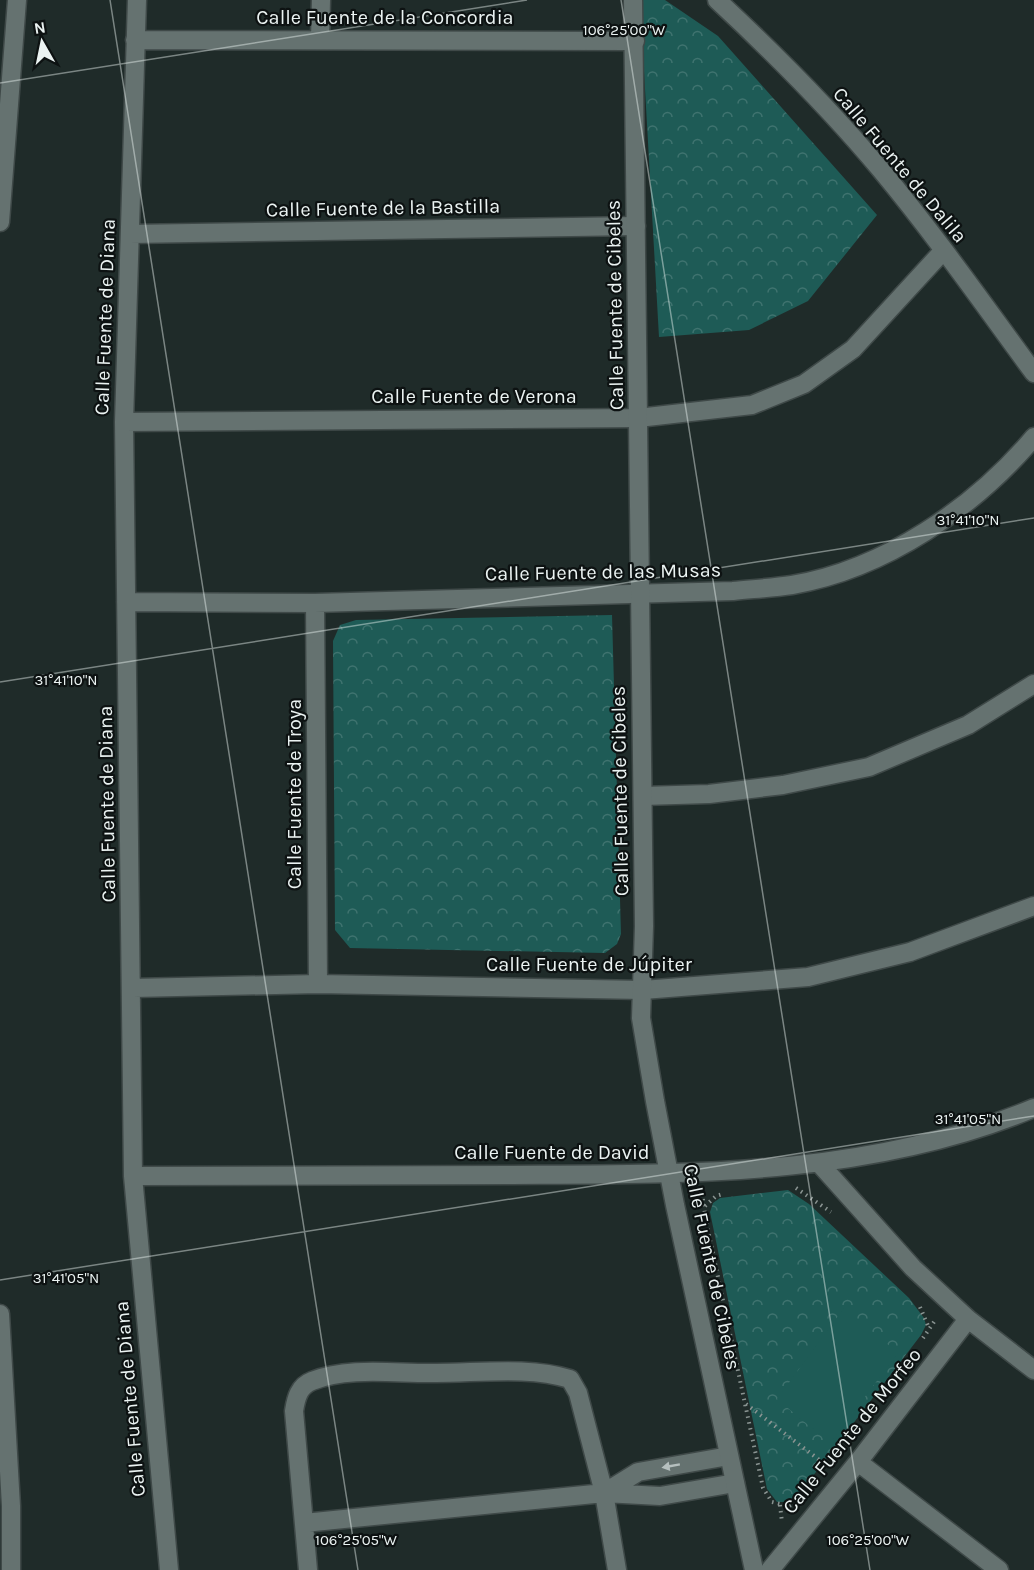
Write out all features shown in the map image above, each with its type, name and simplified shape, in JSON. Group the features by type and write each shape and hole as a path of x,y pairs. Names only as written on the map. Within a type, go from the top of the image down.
{"street":[{"path":"0,222 17,0"},
{"name":"Calle Fuente de Diana","path":"137,0 124,422 133,988 133,1176 169,1570"},
{"path":"320,40 321,0"},
{"name":"Calle Fuente de Cibeles","path":"633,0 643,796 641,1018 668,1174 754,1570"},
{"name":"Calle Fuente de Dalila","path":"717,0 796,78 880,169 944,250 1034,373"},
{"name":"Calle Fuente de la Concordia","path":"135,40 635,41"},
{"name":"Calle Fuente de la Bastilla","path":"130,234 636,226"},
{"name":"Calle Fuente de Verona","path":"124,422 638,418 752,405 804,384 853,349 944,250"},
{"name":"Calle Fuente de las Musas","path":"126,602 315,603 733,591 793,585 856,566 920,535 970,500 1015,459 1034,437"},
{"name":"Calle Fuente de Troya","path":"315,603 318,984"},
{"path":"643,796 709,794 783,784 869,767 968,725 1034,684"},
{"name":"Calle Fuente de Júpiter","path":"133,988 318,984 642,990 808,977 910,952 1034,906"},
{"name":"Calle Fuente de David","path":"133,1176 698,1172 819,1163 879,1155 1030,1114"},
{"path":"819,1163 913,1268 968,1320 1034,1370"},
{"path":"0,1314 12,1570"},
{"name":"Calle Fuente de Morfeo","path":"770,1570 858,1462 968,1320"},
{"path":"308,1570 294,1411 296,1398 301,1389 310,1382 354,1374 538,1373 570,1379 578,1393 604,1493 617,1570"},
{"path":"604,1493 638,1472 729,1456"},
{"path":"858,1462 999,1570"},
{"path":"304,1523 604,1493 660,1496 735,1484"}],"path":[{"path":"698,1172 706,1221 763,1488 767,1497 780,1505"},
{"path":"792,1187 800,1188 835,1216"},
{"path":"705,1206 716,1196 728,1193"},
{"path":"916,1302 926,1315 929,1328"},
{"path":"746,1404 826,1465"}],"green space":[{"path":"640,0 665,0 718,36 877,215 808,301 749,330 659,337"},
{"path":"612,615 621,934 617,944 605,953 350,948 335,930 333,641 340,625 356,620"},
{"path":"788,1190 809,1204 909,1298 924,1318 926,1325 921,1335 796,1498 790,1502 777,1502 767,1489 710,1212 713,1203 720,1198"},
{"path":"844,1308 898,1353 830,1443 777,1399"}]}
